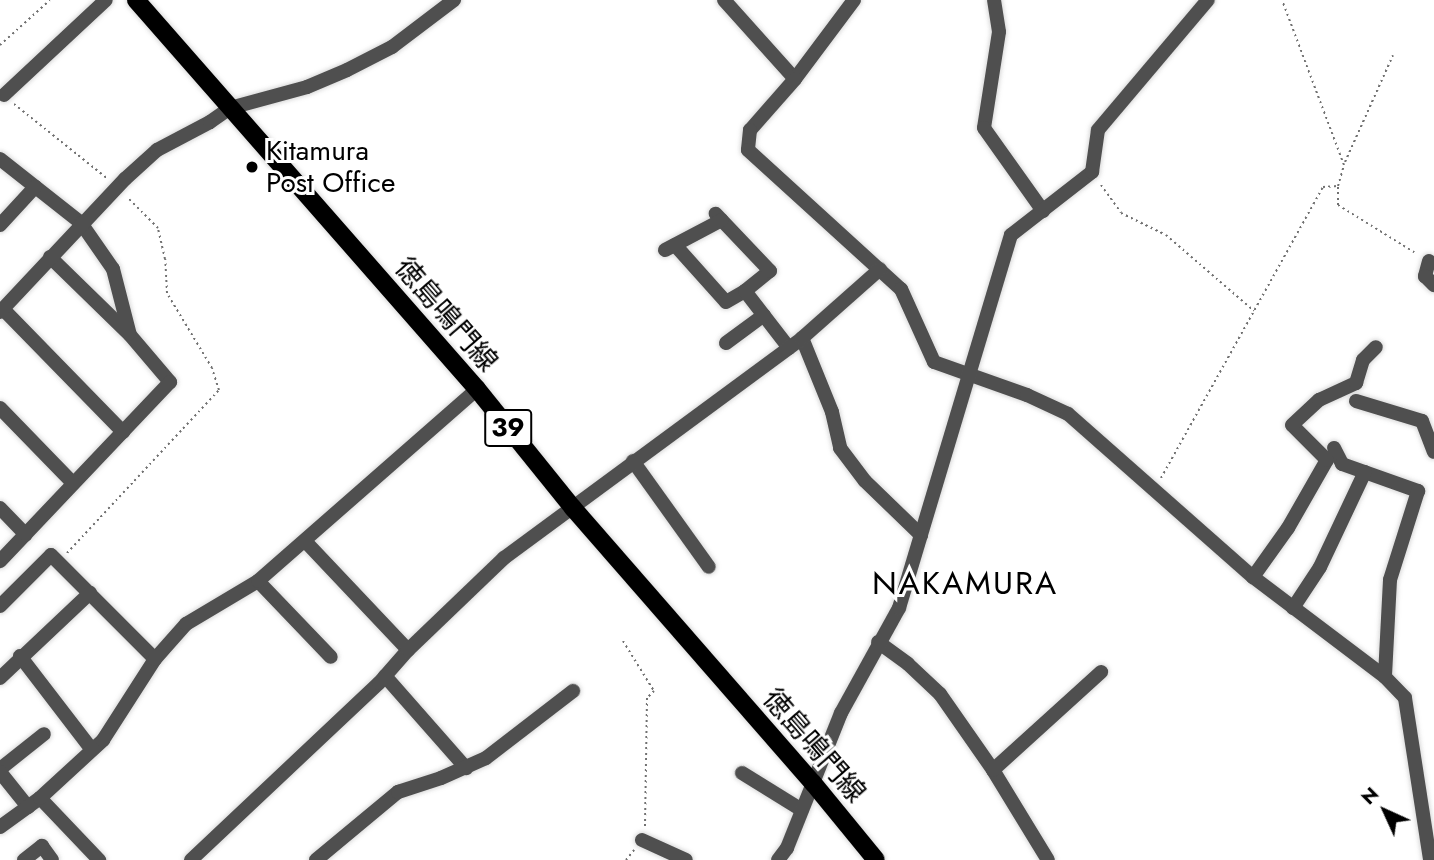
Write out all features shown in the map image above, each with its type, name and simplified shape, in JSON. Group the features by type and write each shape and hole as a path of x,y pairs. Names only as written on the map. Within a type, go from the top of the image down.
{"main road":[{"name":"徳島鳴門線","path":"136,0 477,389 573,508 813,783 876,860"}],"street":[{"path":"4,95 106,0"},
{"path":"122,432 1,311 81,223 157,150 210,122 230,108 294,91 347,70 392,47 454,0"},
{"path":"724,0 795,79"},
{"path":"854,0 795,79 750,130 748,150 901,289 934,362 1027,395 1068,414 1253,577 1385,677 1405,698 1430,860"},
{"path":"994,0 999,32 984,128 1043,212"},
{"path":"778,860 787,848 841,713 899,608 1011,235 1092,172 1098,130 1208,0"},
{"path":"0,159 81,223 113,269 130,335"},
{"path":"0,225 35,187"},
{"path":"719,217 770,271 745,290 726,302 670,248 719,217"},
{"path":"0,561 170,382 130,335 50,257"},
{"path":"1429,261 1425,276 1434,285"},
{"path":"191,860 505,558 802,338 880,269"},
{"path":"745,290 789,348"},
{"path":"726,343 764,315"},
{"path":"802,338 832,412 840,448 865,481 921,535"},
{"path":"1253,577 1289,528 1326,460 1292,425 1319,400 1356,383 1363,360 1376,347"},
{"path":"0,827 34,802 103,740 155,659 186,624 257,581 477,389"},
{"path":"1356,401 1422,421 1434,452"},
{"path":"0,408 73,483"},
{"path":"1334,448 1342,464 1418,491 1390,580 1385,677"},
{"path":"633,461 709,567"},
{"path":"1293,608 1320,567 1365,472"},
{"path":"0,508 26,535"},
{"path":"305,541 408,650"},
{"path":"0,606 51,555 155,659"},
{"path":"257,581 331,657"},
{"path":"0,678 20,656 90,593"},
{"path":"878,642 908,664 940,694 993,769 1048,860"},
{"path":"20,656 92,750"},
{"path":"993,769 1101,672"},
{"path":"385,676 466,768"},
{"path":"316,860 398,792 466,768 486,758 573,691"},
{"path":"44,734 0,770 99,860"},
{"path":"742,773 802,810"},
{"path":"642,840 686,860"},
{"path":"24,860 42,846 52,860"}],"path":[{"path":"0,45 50,0"},
{"path":"1282,0 1344,165"},
{"path":"1393,55 1344,165 1338,186 1338,205 1429,261"},
{"path":"1092,172 1121,213 1166,235 1254,311"},
{"path":"1154,491 1323,187 1338,186"},
{"path":"623,641 654,691 647,698 647,815 642,840 626,860"}],"place":[{"name":"Kitamura Post Office","path":"252,167"}],"district":[{"name":"NAKAMURA","path":"965,583"}]}
